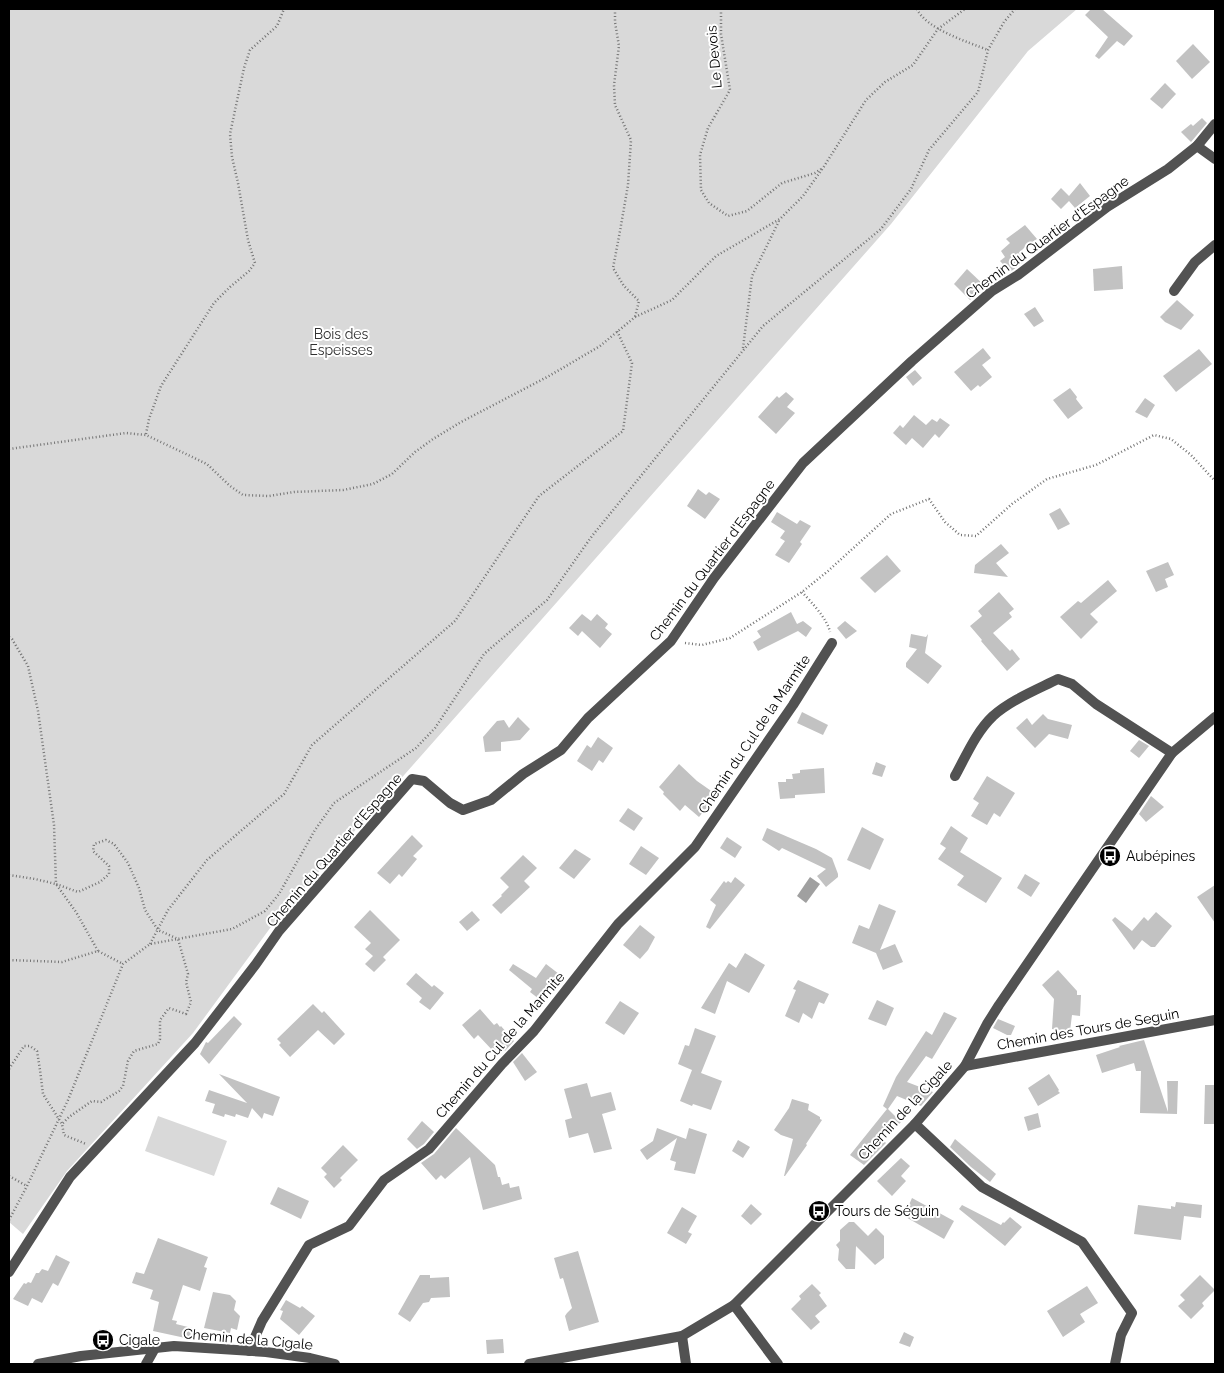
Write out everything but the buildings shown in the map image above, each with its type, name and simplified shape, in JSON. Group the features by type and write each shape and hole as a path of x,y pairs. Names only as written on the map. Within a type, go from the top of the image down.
{"street":[{"name":"Chemin du Quartier d'Espagne","path":"9,1272 70,1177 195,1043 279,931 412,779 424,781 450,803 463,810 491,800 523,774 561,750 588,718 671,641 714,578 804,463 818,449 912,361 992,291 1018,275 1106,207 1168,169 1197,146 1215,124"},
{"path":"1197,146 1215,159"},
{"path":"1174,291 1195,262 1215,245"},
{"name":"Chemin du Cul de la Marmite","path":"249,1351 262,1321 309,1245 349,1226 384,1180 430,1149 502,1064 534,1031 618,924 695,847 832,643"},
{"path":"955,776 979,733 992,717 1009,704 1058,679 1072,684 1096,704 1172,753"},
{"name":"Chemin de la Cigale","path":"529,1364 682,1336 734,1305 915,1124 965,1066 999,1005 1172,753 1215,717"},
{"name":"Chemin des Tours de Seguin","path":"965,1066 1215,1020"},
{"path":"915,1124 982,1187 1082,1242 1132,1313 1121,1335 1115,1364"},
{"path":"734,1305 778,1364"},
{"path":"682,1336 686,1364"},
{"name":"Chemin de la Cigale","path":"38,1364 81,1356 174,1346 266,1352 310,1358 335,1364"},
{"path":"146,1364 155,1348"}],"path":[{"path":"146,435 148,419 161,386 214,303 249,271 254,263 232,157 230,134 244,68 250,50 277,26 284,9"},
{"path":"615,9 619,46 614,85 615,105 630,140 628,185 612,268 624,286 638,301 635,317"},
{"name":"Le Devois","path":"721,9 721,34 730,90 708,128 700,155 701,190 709,203 728,216 747,211 782,183 815,173 823,168"},
{"path":"917,9 919,13 938,29 988,50"},
{"path":"9,449 126,433 146,435 207,464 230,486 243,495 269,496 294,492 343,490 373,484 392,474 415,452 433,439 461,422 550,376 600,346 635,317 672,300 716,256 780,219 803,196 866,100 885,82 913,65 938,29 965,9"},
{"path":"150,944 232,929 265,911 279,894 315,830 334,804 416,748 435,728 484,654 547,600 592,536 763,326 882,229 911,189 929,150 978,92 988,50 1004,22 1015,9"},
{"path":"743,350 752,276 780,219"},
{"path":"9,1220 68,1100 122,964 150,944 168,910 207,860 284,794 312,744 455,621 539,496 623,431 632,364 617,331"},
{"path":"671,641 702,645 730,638 802,592 891,514 929,499 945,522 960,535 976,536 1012,504 1048,479 1096,465 1154,435 1171,439 1215,480"},
{"path":"802,592 829,627 832,643"},
{"path":"9,637 28,666 38,711 54,825 56,884 76,912 98,952 122,964"},
{"path":"9,875 56,884 78,892 100,882 109,874 109,866 93,851 94,844 106,840 114,844 128,864 139,888 145,910 158,930 178,939 188,974 186,982 191,1002 186,1014 169,1008 160,1020 160,1039 158,1044 134,1051 128,1061 123,1086 119,1091 101,1102 92,1101 62,1124"},
{"path":"9,960 62,962 98,952"},
{"path":"9,1069 24,1046 30,1046 37,1051 43,1094 62,1124 64,1135 96,1149"},
{"path":"9,1176 27,1186"}],"green space":[{"name":"Bois des Espeisses","path":"9,9 1077,9 1028,51 891,224 276,920 193,1033 67,1171 23,1234 9,1222"},
{"path":"158,1116 227,1141 214,1176 145,1151"}],"shaded area":[{"path":"810,877 820,884 806,903 797,896"}],"place":[{"name":"Aubépines","path":"1110,856"},
{"name":"Tours de Séguin","path":"819,1211"},
{"name":"Cigale","path":"103,1340"}]}
